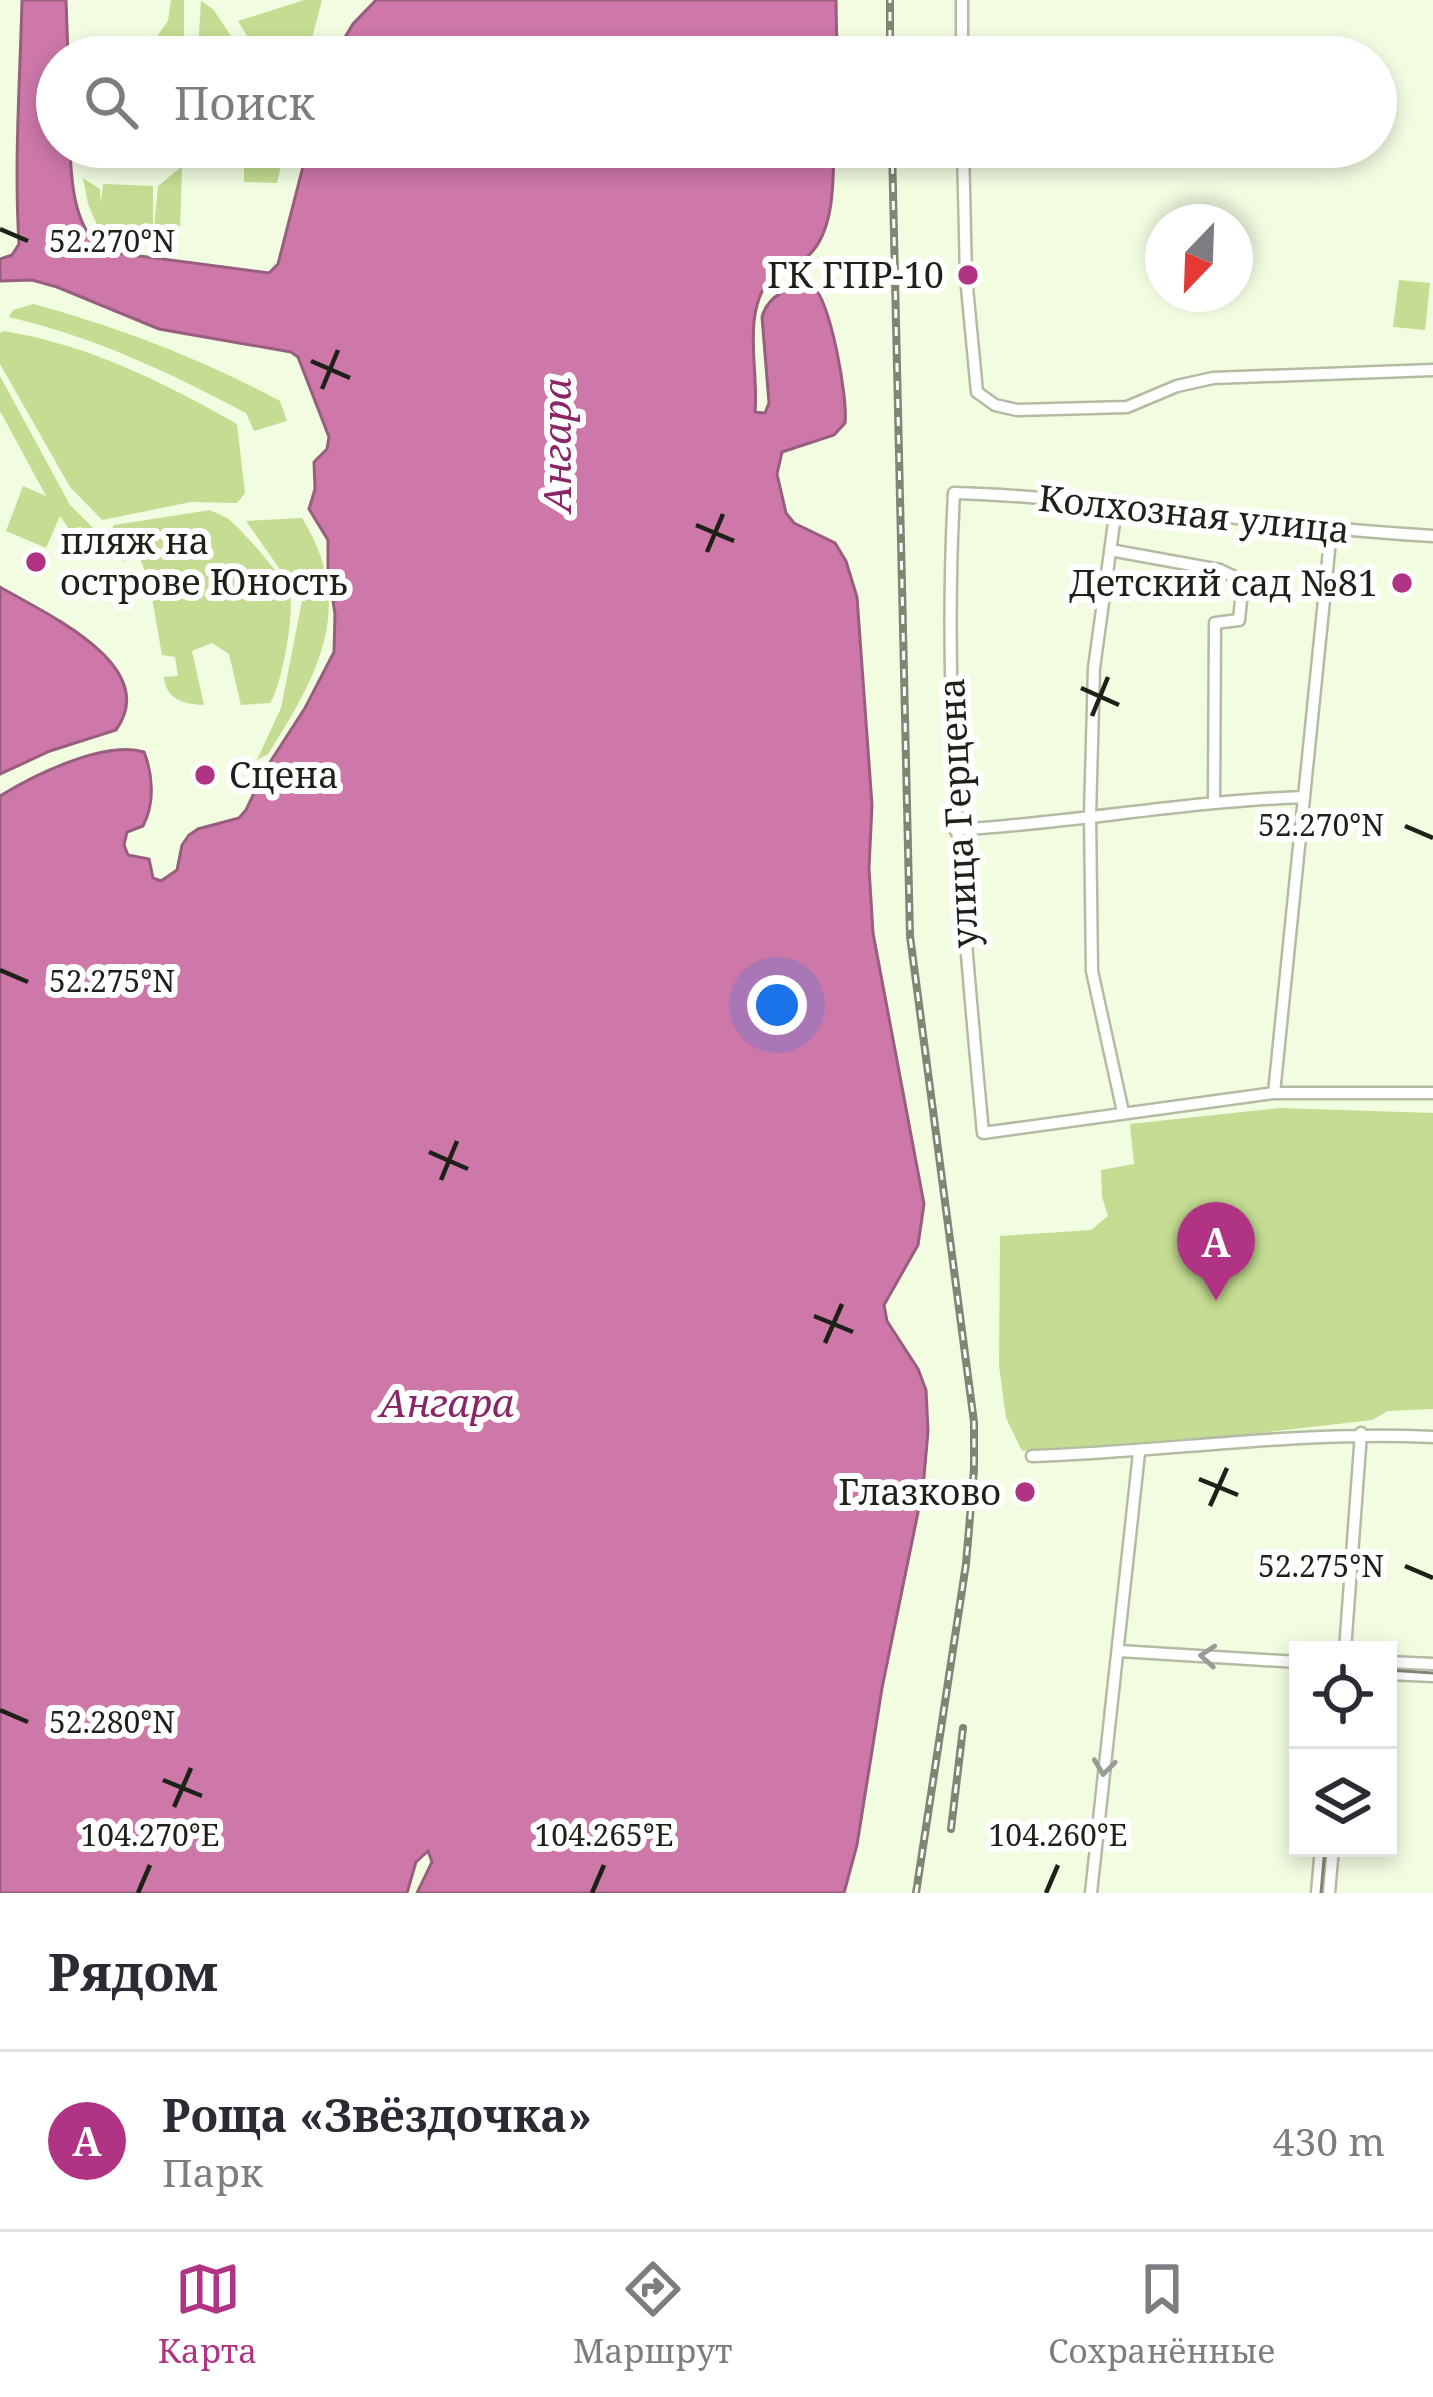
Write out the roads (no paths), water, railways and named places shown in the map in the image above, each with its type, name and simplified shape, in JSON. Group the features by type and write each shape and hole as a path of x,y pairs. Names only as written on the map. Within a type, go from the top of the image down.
{"street":[{"path":"962,0 962,36"},
{"path":"963,168 966,277 977,392 995,405 1017,410 1127,407 1177,386 1213,379 1433,370"},
{"name":"Колхозная улица","path":"954,493 1117,501 1331,530 1433,536"},
{"name":"улица Герцена","path":"954,493 948,621 955,830 983,1133 1123,1112"},
{"path":"1117,501 1094,668 1090,816 1092,971 1123,1112 1274,1093 1433,1093"},
{"path":"1274,1093 1331,530"},
{"path":"1110,550 1220,570 1243,580 1239,620 1215,623 1214,800"},
{"path":"955,830 1214,800 1304,797"},
{"path":"1032,1456 1139,1453 1361,1433 1433,1437"},
{"path":"1346,1641 1361,1433"},
{"path":"1091,1893 1139,1453"},
{"path":"1119,1651 1289,1661"},
{"path":"1397,1662 1433,1664"},
{"path":"1397,1674 1433,1676"},
{"path":"1317,1893 1320,1857"},
{"path":"1329,1893 1332,1857"}],"water":[{"name":"Ангара","path":"22,0 66,0 67,36 36,36 36,168 72,168 82,221 88,234 109,252 269,273 278,264 303,168 833,168 831,205 817,246 772,276 760,296 754,328 755,412 765,413 769,403 765,309 781,293 813,286 826,311 837,352 845,423 834,435 782,452 777,474 786,513 794,523 835,543 857,597 872,805 873,933 924,1204 918,1245 884,1305 887,1321 926,1390 928,1431 923,1488 844,1893 417,1893 432,1862 428,1851 416,1862 407,1893 0,1893 0,796 90,755 144,752 151,799 143,826 127,832 124,845 128,855 149,859 153,878 161,881 177,870 189,835 239,818 246,810 334,652 335,614 328,540 309,509 315,489 314,462 327,449 329,437 298,357 159,329 32,280 0,281 0,259 12,255 19,244"},
{"path":"376,0 836,0 837,36 346,36"},
{"path":"0,587 91,643 124,684 126,706 116,730 50,751 0,774"}],"tram line":[{"path":"1397,1671 1433,1673"},
{"path":"1321,1893 1324,1857"}],"railway":[{"path":"890,0 890,36"},
{"path":"892,168 910,936 974,1422 966,1564 916,1893"},
{"path":"951,1829 963,1728"}],"place":[{"name":"ГК ГПР-10","path":"968,275"},
{"name":"пляж на острове Юность","path":"36,562"},
{"name":"Детский сад №81","path":"1402,583"},
{"name":"Сцена","path":"205,775"},
{"name":"Роща «Звёздочка»","path":"1216,1301"},
{"name":"Глазково","path":"1025,1492"}]}
